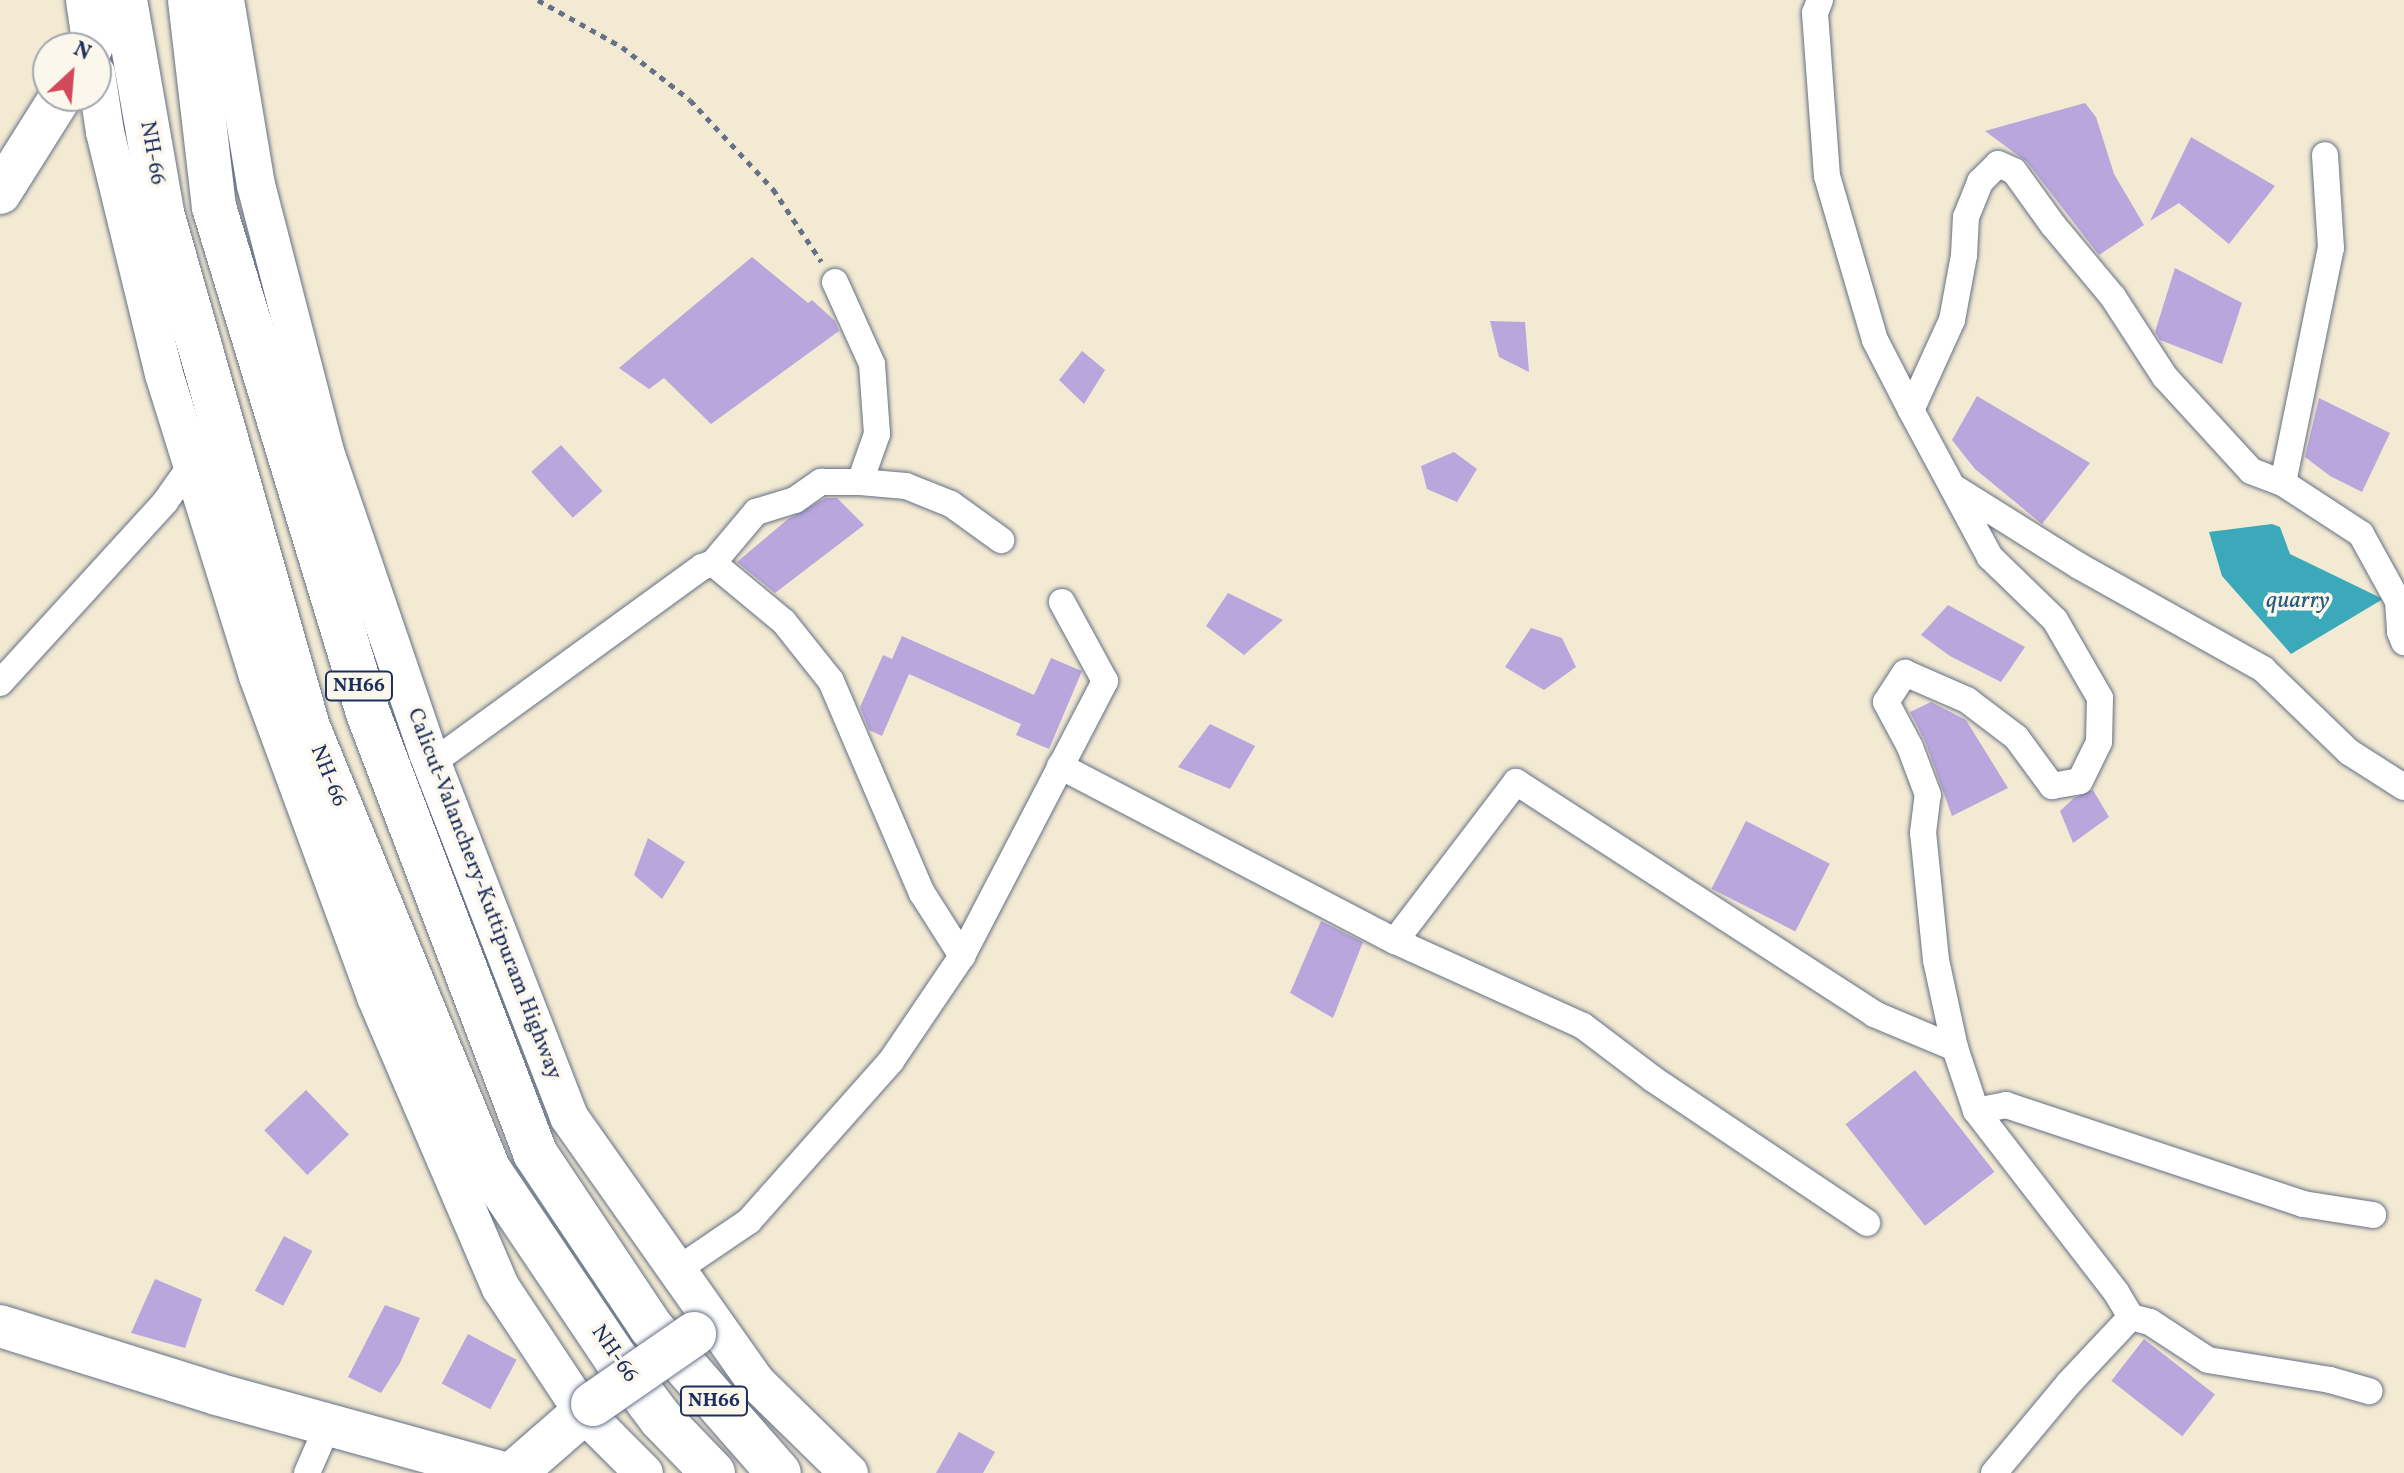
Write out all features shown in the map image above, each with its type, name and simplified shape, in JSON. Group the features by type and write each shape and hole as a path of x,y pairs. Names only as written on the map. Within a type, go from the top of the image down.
{"highway":[{"name":"NH-66","path":"125,0 162,213 308,727 489,1170 616,1359 661,1419 713,1473"},
{"name":"Calicut-Valanchery-Kuttipuram Highway","path":"190,0 214,207 368,713 535,1153 651,1327"},
{"name":"NH66","path":"651,1327 779,1473"},
{"path":"514,1473 588,1408 703,1328"}],"main road":[{"path":"0,193 51,112"},
{"path":"0,1326 328,1425 503,1473"}],"street":[{"path":"85,0 90,32"},
{"name":"Calicut-Valanchery-Kuttipuram Highway","path":"225,0 256,185 325,452 432,763 569,1117 677,1270 703,1328 849,1473"},
{"path":"1820,0 1815,13 1827,176 1875,340 1990,557 2055,620 2100,698 2099,742 2080,781 2052,786 2016,737 1967,700 1905,673 1886,702 1910,747 1928,795 1923,833 1936,960 1955,1048 1976,1111 2116,1292 2131,1317 2150,1322 2208,1360 2330,1380 2369,1391"},
{"path":"102,112 160,359 192,464 258,676 376,997 501,1288 588,1408 644,1473"},
{"path":"2283,483 2331,248 2325,155"},
{"path":"1911,410 1952,320 1964,255 1966,217 1980,182 1998,164 2014,171 2053,225 2113,297 2165,377 2251,471 2283,483 2361,534 2398,601 2400,632 2404,642"},
{"path":"835,282 872,364 877,434 860,482"},
{"path":"0,683 165,502 192,464"},
{"path":"432,763 702,567 713,563 756,512 795,500 821,482 906,486 951,504 1001,540"},
{"path":"1950,485 2079,566 2263,669 2349,752 2404,787"},
{"path":"713,563 784,622 831,681 922,893 962,956"},
{"path":"677,1270 749,1221 891,1061 962,956 1105,681 1062,602"},
{"path":"1060,766 1395,941 1583,1026 1653,1079 1867,1223"},
{"path":"1395,941 1516,782 1874,1014 1955,1048"},
{"path":"1976,1111 2006,1105 2303,1204 2373,1215"},
{"path":"1994,1473 2069,1383 2131,1317"},
{"path":"307,1473 328,1425"}],"path":[{"path":"538,0 622,47 690,100 773,189 835,282"}],"water":[{"name":"quarry","path":"2272,524 2280,527 2290,554 2383,599 2291,654 2222,576 2209,532"}],"building":[{"path":"2085,103 2096,117 2114,174 2144,225 2099,255 2027,162 1985,131"},
{"path":"2191,137 2275,186 2229,244 2179,203 2150,221"},
{"path":"752,257 808,303 812,300 835,321 839,331 711,424 664,378 649,389 619,368"},
{"path":"2175,268 2242,303 2222,364 2160,340 2155,332"},
{"path":"1490,321 1525,322 1529,372 1499,357"},
{"path":"1082,351 1105,370 1084,404 1059,380"},
{"path":"1977,396 2090,463 2042,524 1975,469 1952,440"},
{"path":"2319,398 2390,433 2362,492 2330,476 2305,457"},
{"path":"561,445 602,491 573,518 531,472"},
{"path":"1454,452 1477,469 1457,502 1427,489 1421,466"},
{"path":"826,498 837,498 864,525 775,593 737,562 788,519"},
{"path":"1228,593 1283,620 1244,655 1206,626"},
{"path":"1948,605 2025,647 2001,682 1950,656 1921,635"},
{"path":"1531,628 1562,638 1576,667 1544,690 1505,667"},
{"path":"902,636 1034,695 1051,658 1082,671 1049,749 1016,735 1021,724 909,674 882,736 869,730 860,707 883,655 892,659"},
{"path":"1931,702 1966,720 2008,788 1952,816 1925,741 1910,712"},
{"path":"1210,724 1255,746 1230,789 1178,767"},
{"path":"2093,790 2109,817 2073,843 2060,811 2074,798"},
{"path":"1746,821 1830,864 1795,931 1711,889"},
{"path":"648,838 685,862 662,899 634,875"},
{"path":"1321,921 1363,942 1333,1018 1290,993"},
{"path":"1915,1070 1994,1172 1925,1226 1846,1124"},
{"path":"306,1090 349,1135 307,1175 264,1130"},
{"path":"284,1236 312,1251 283,1306 255,1291"},
{"path":"155,1279 202,1299 185,1348 131,1333"},
{"path":"385,1305 420,1318 400,1363 381,1393 348,1377"},
{"path":"468,1334 517,1360 490,1409 442,1383"},
{"path":"2144,1339 2215,1394 2182,1436 2111,1381"},
{"path":"959,1432 995,1452 983,1473 936,1473"}]}
